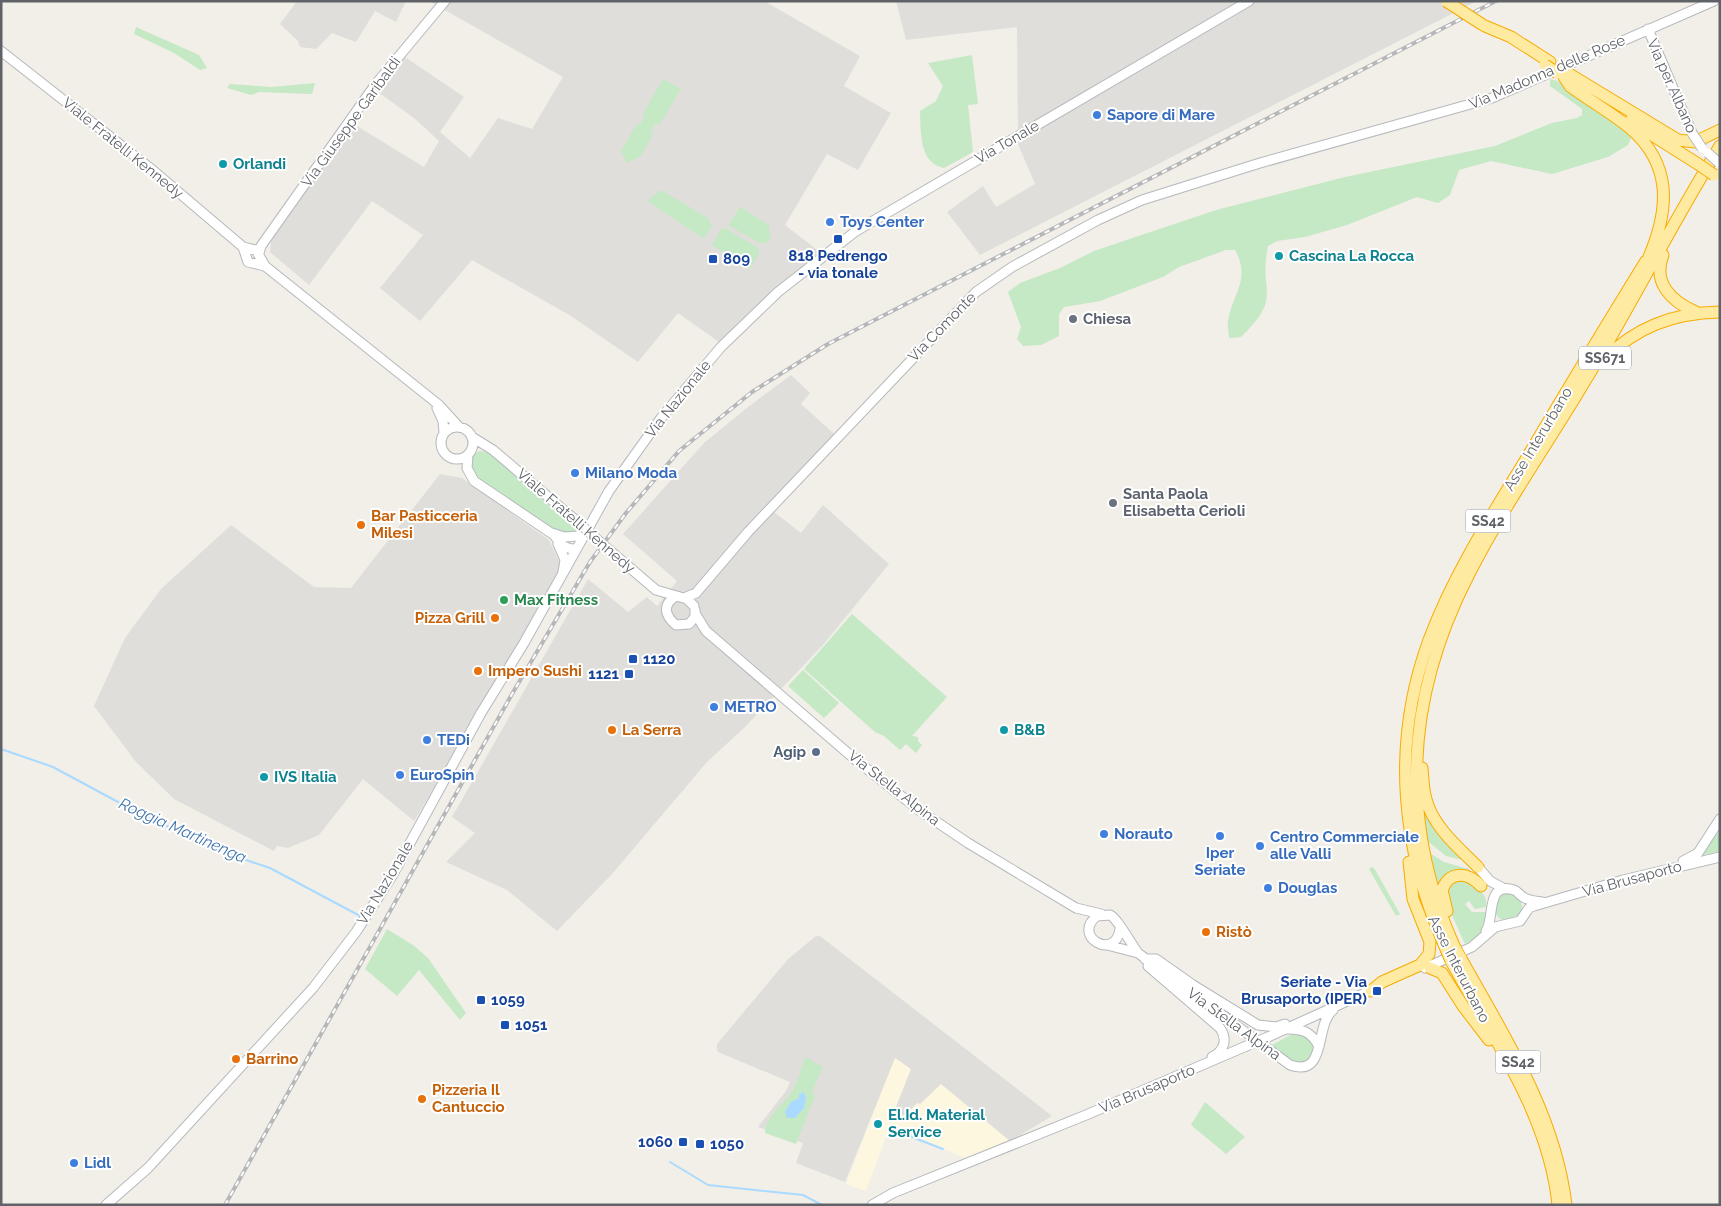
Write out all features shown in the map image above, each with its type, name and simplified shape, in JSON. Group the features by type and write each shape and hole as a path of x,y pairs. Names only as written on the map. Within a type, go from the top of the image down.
{"highway":[{"path":"1446,1 1548,64 1717,177"},
{"path":"1561,73 1678,140 1695,142 1720,130"},
{"path":"1561,73 1570,86 1630,128 1646,145 1659,168 1664,190 1663,218 1649,257"},
{"name":"SS42","path":"1546,444 1624,317 1674,221 1720,146"},
{"path":"1695,186 1695,196 1667,245 1659,268 1662,283 1670,296 1679,305 1696,312"},
{"name":"Asse Interurbano","path":"1562,1201 1536,1099 1505,1038 1427,904 1406,829 1404,812 1410,718 1417,678 1429,639 1444,604 1487,523 1649,257 1674,221"},
{"name":"SS671","path":"1546,444 1558,432 1601,362 1618,345 1652,324 1696,312 1720,312"},
{"name":"Asse Interurbano","path":"1546,444 1482,549 1460,592 1440,642 1422,712 1415,786 1421,845 1436,902 1456,952 1536,1122 1556,1174"},
{"path":"1422,712 1422,762 1428,807 1439,826 1478,867"},
{"path":"1371,991 1382,982 1420,965 1427,958 1430,950 1430,942 1413,899 1406,829"},
{"path":"1456,952 1442,890 1448,879 1458,874 1472,877 1481,886"},
{"path":"1425,968 1442,973 1500,1058 1514,1073"}],"street":[{"name":"Via Giuseppe Garibaldi","path":"257,251 375,85 445,1"},
{"name":"Via Tonale","path":"773,297 840,242 891,209 1249,1"},
{"name":"Via Madonna delle Rose","path":"1260,162 1492,98 1714,1"},
{"name":"Via per Albano","path":"1648,30 1692,133 1705,151 1719,164"},
{"name":"Viale Fratelli Kennedy","path":"1,51 150,168 243,247 257,251 265,266 434,402 459,426 467,430 472,437 496,453 656,590 666,610"},
{"name":"Via Comonte","path":"696,593 748,532 907,363 976,292 990,281 1012,267 1121,209 1260,162"},
{"path":"243,247 246,257 248,262 253,264 258,262 257,251 248,252 246,257"},
{"name":"Viale Fratelli Kennedy","path":"253,264 265,266"},
{"name":"Via Nazionale","path":"105,1204 148,1168 313,988 356,932 392,876 481,713 524,643 596,513 626,466 673,402 721,347 773,297"},
{"name":"Viale Fratelli Kennedy","path":"434,402 444,421 441,448 446,455 453,459 474,481 552,534 568,541 576,549"},
{"path":"444,432 459,426"},
{"path":"472,437 467,468 474,481"},
{"path":"453,459 460,459 469,453 481,449 496,453"},
{"name":"Via Nazionale","path":"579,536 588,521 596,513"},
{"name":"Viale Fratelli Kennedy","path":"552,534 564,537 579,536"},
{"name":"Viale Fratelli Kennedy","path":"552,534 563,553 563,572"},
{"name":"Viale Fratelli Kennedy","path":"656,590 680,597"},
{"path":"696,593 693,620 685,626 676,625 671,621 666,610 669,601 696,593"},
{"path":"680,597 695,610"},
{"name":"Via Stella Alpina","path":"695,610 706,631 902,798 968,843 1076,908 1114,917 1120,929 1141,956 1290,1065 1297,1068 1309,1065 1316,1056 1326,1018 1342,1004"},
{"name":"Via Stella Alpina","path":"685,626 706,631"},
{"path":"1643,874 1686,860 1698,853 1720,820"},
{"path":"1720,826 1720,832"},
{"name":"Via Brusaporto","path":"872,1205 893,1193 1045,1133 1472,948 1495,927 1503,924 1511,925 1520,921 1529,908 1643,874 1720,859"},
{"name":"Via Brusaporto","path":"1478,867 1490,881 1505,889 1515,890 1524,898 1545,902"},
{"path":"1481,886 1491,901 1492,915 1503,924"},
{"path":"1491,901 1499,892 1505,889"},
{"path":"1524,898 1526,914"},
{"name":"Via Stella Alpina","path":"1076,908 1093,940 1102,945 1156,959 1193,985 1258,1025 1276,1027 1305,1015 1326,1011"},
{"path":"1089,930 1091,922 1101,914"},
{"name":"Via Brusaporto","path":"1425,968 1428,963 1480,937 1488,930 1492,915"},
{"path":"1107,945 1116,939 1120,929"},
{"path":"1141,956 1149,968 1224,1033 1225,1039 1220,1052 1204,1061 1197,1068"},
{"name":"Via Stella Alpina","path":"1285,1029 1309,1033 1319,1047"}],"shaded area":[{"path":"297,1 406,1 396,22 375,11 356,42 332,33 316,49 300,47 298,41 280,24"},
{"path":"429,1 764,1 860,56 844,86 891,113 858,170 827,154 785,225 821,253 719,342 678,313 638,362 571,316 472,260 420,321 380,288 423,235 372,201 309,285 270,252 271,242 289,212 352,123 424,167 439,141 414,118 374,89 405,57 464,97 440,132 470,158 498,118 532,129 563,77"},
{"path":"896,1 1477,1 980,255 947,212 983,186 996,207 1035,184 1018,144 1017,27 906,40"},
{"path":"791,375 810,393 801,404 842,441 774,512 801,533 823,505 889,564 823,645 744,728 707,762 612,874 557,931 507,890 446,862 475,833 452,817 588,579 628,612 647,597 657,606 677,581 623,534 704,443"},
{"path":"440,474 462,478 549,540 561,566 486,703 414,821 363,779 319,835 288,848 277,846 274,851 174,799 136,762 94,706 125,638 161,589 231,525 314,587 351,588"},
{"path":"816,936 820,936 1052,1116 1010,1141 941,1084 920,1104 917,1103 901,1121 895,1121 892,1117 911,1069 895,1058 845,1182 796,1163 803,1143 758,1127 786,1091 790,1082 718,1052 717,1044 788,959"},
{"path":"895,1057 911,1069 892,1117 895,1121 917,1103 920,1104 941,1084 1010,1141 967,1159 895,1127 889,1129 866,1191 846,1184"}],"green space":[{"path":"136,27 199,55 207,68 200,70 174,53 134,34"},
{"path":"972,55 978,104 968,105 973,152 944,168 930,160 926,154 921,137 920,111 936,101 943,86 928,63"},
{"path":"663,79 681,89 660,124 655,124 651,130 653,135 640,157 627,163 621,151 636,125 640,124 644,118 643,114"},
{"path":"1550,79 1558,81 1594,110 1622,128 1631,138 1628,145 1608,157 1552,174 1491,161 1459,170 1450,195 1438,203 1417,197 1347,225 1305,237 1277,241 1268,246 1266,302 1262,312 1241,337 1229,338 1228,322 1239,287 1242,270 1235,250 1226,250 1179,267 1163,277 1100,301 1064,307 1059,314 1059,336 1041,345 1023,346 1017,339 1021,327 1008,292 1020,283 1060,268 1094,251 1216,210 1345,177 1495,146 1552,123 1577,118 1582,115 1582,109 1550,86"},
{"path":"315,83 312,94 259,92 251,95 227,88 230,84 272,87"},
{"path":"661,190 708,218 712,225 704,239 647,201"},
{"path":"740,207 769,225 770,239 767,242 759,243 728,225"},
{"path":"725,228 758,248 759,253 750,269 712,245 721,229"},
{"path":"480,451 488,452 579,532 559,533 475,477 472,474 471,455"},
{"path":"852,614 947,697 912,736 918,737 918,741 922,745 916,753 906,744 900,750 884,736 875,732 804,669"},
{"path":"803,670 839,703 824,718 788,686"},
{"path":"1421,792 1463,860 1446,856 1425,839"},
{"path":"1716,829 1720,839 1720,852 1699,856"},
{"path":"1428,852 1444,862 1469,869 1476,876 1465,872 1439,892"},
{"path":"1372,867 1400,914 1396,916 1369,869"},
{"path":"1461,878 1483,893 1486,907 1475,909 1469,901 1465,904 1472,912 1487,912 1485,928 1474,939 1465,944 1446,902 1447,884"},
{"path":"1508,893 1518,897 1522,907 1518,917 1508,921 1498,917 1494,907 1498,897"},
{"path":"387,929 413,945 428,958 466,1013 460,1020 419,970 397,996 365,969"},
{"path":"1294,1033 1306,1034 1315,1045 1312,1057 1306,1061 1295,1062 1290,1060 1270,1046"},
{"path":"805,1057 823,1067 812,1092 815,1096 796,1144 765,1133 768,1121 793,1090"},
{"path":"1205,1102 1245,1137 1226,1154 1191,1125"}],"water":[{"path":"803,1092 806,1097 804,1108 795,1118 787,1118 785,1112 791,1102 799,1098 799,1094"}],"waterway":[{"name":"Roggia Martinenga","path":"1,749 53,767 144,816 240,858 270,868 362,917"},
{"path":"891,1129 943,1149"},
{"name":"Roggia Martinenga","path":"670,1162 708,1185 803,1195 822,1205"}],"railway":[{"path":"225,1205 512,694 590,562 626,513 679,451 752,392 828,344 1496,1"}],"place":[{"name":"Sapore di Mare","path":"1097,115"},
{"name":"Orlandi","path":"223,164"},
{"name":"Toys Center","path":"830,222"},
{"name":"818 Pedrengo - via tonale","path":"838,239"},
{"name":"Cascina La Rocca","path":"1279,256"},
{"name":"809","path":"713,259"},
{"name":"Chiesa","path":"1073,319"},
{"name":"Milano Moda","path":"575,473"},
{"name":"Santa Paola Elisabetta Cerioli","path":"1113,503"},
{"name":"Bar Pasticceria Milesi","path":"361,525"},
{"name":"Max Fitness","path":"504,600"},
{"name":"Pizza Grill","path":"495,618"},
{"name":"1120","path":"633,659"},
{"name":"Impero Sushi","path":"478,671"},
{"name":"1121","path":"629,674"},
{"name":"METRO","path":"714,707"},
{"name":"La Serra","path":"612,730"},
{"name":"B&B","path":"1004,730"},
{"name":"TEDi","path":"427,740"},
{"name":"Agip","path":"816,752"},
{"name":"EuroSpin","path":"400,775"},
{"name":"IVS Italia","path":"264,777"},
{"name":"Norauto","path":"1104,834"},
{"name":"Iper Seriate","path":"1220,836"},
{"name":"Centro Commerciale alle Valli","path":"1260,846"},
{"name":"Douglas","path":"1268,888"},
{"name":"Ristò","path":"1206,932"},
{"name":"Seriate - Via Brusaporto (IPER)","path":"1377,991"},
{"name":"1059","path":"481,1000"},
{"name":"1051","path":"505,1025"},
{"name":"Barrino","path":"236,1059"},
{"name":"Pizzeria Il Cantuccio","path":"422,1099"},
{"name":"El.Id. Material Service","path":"878,1124"},
{"name":"1060","path":"683,1142"},
{"name":"1050","path":"700,1144"},
{"name":"Lidl","path":"74,1163"}]}
